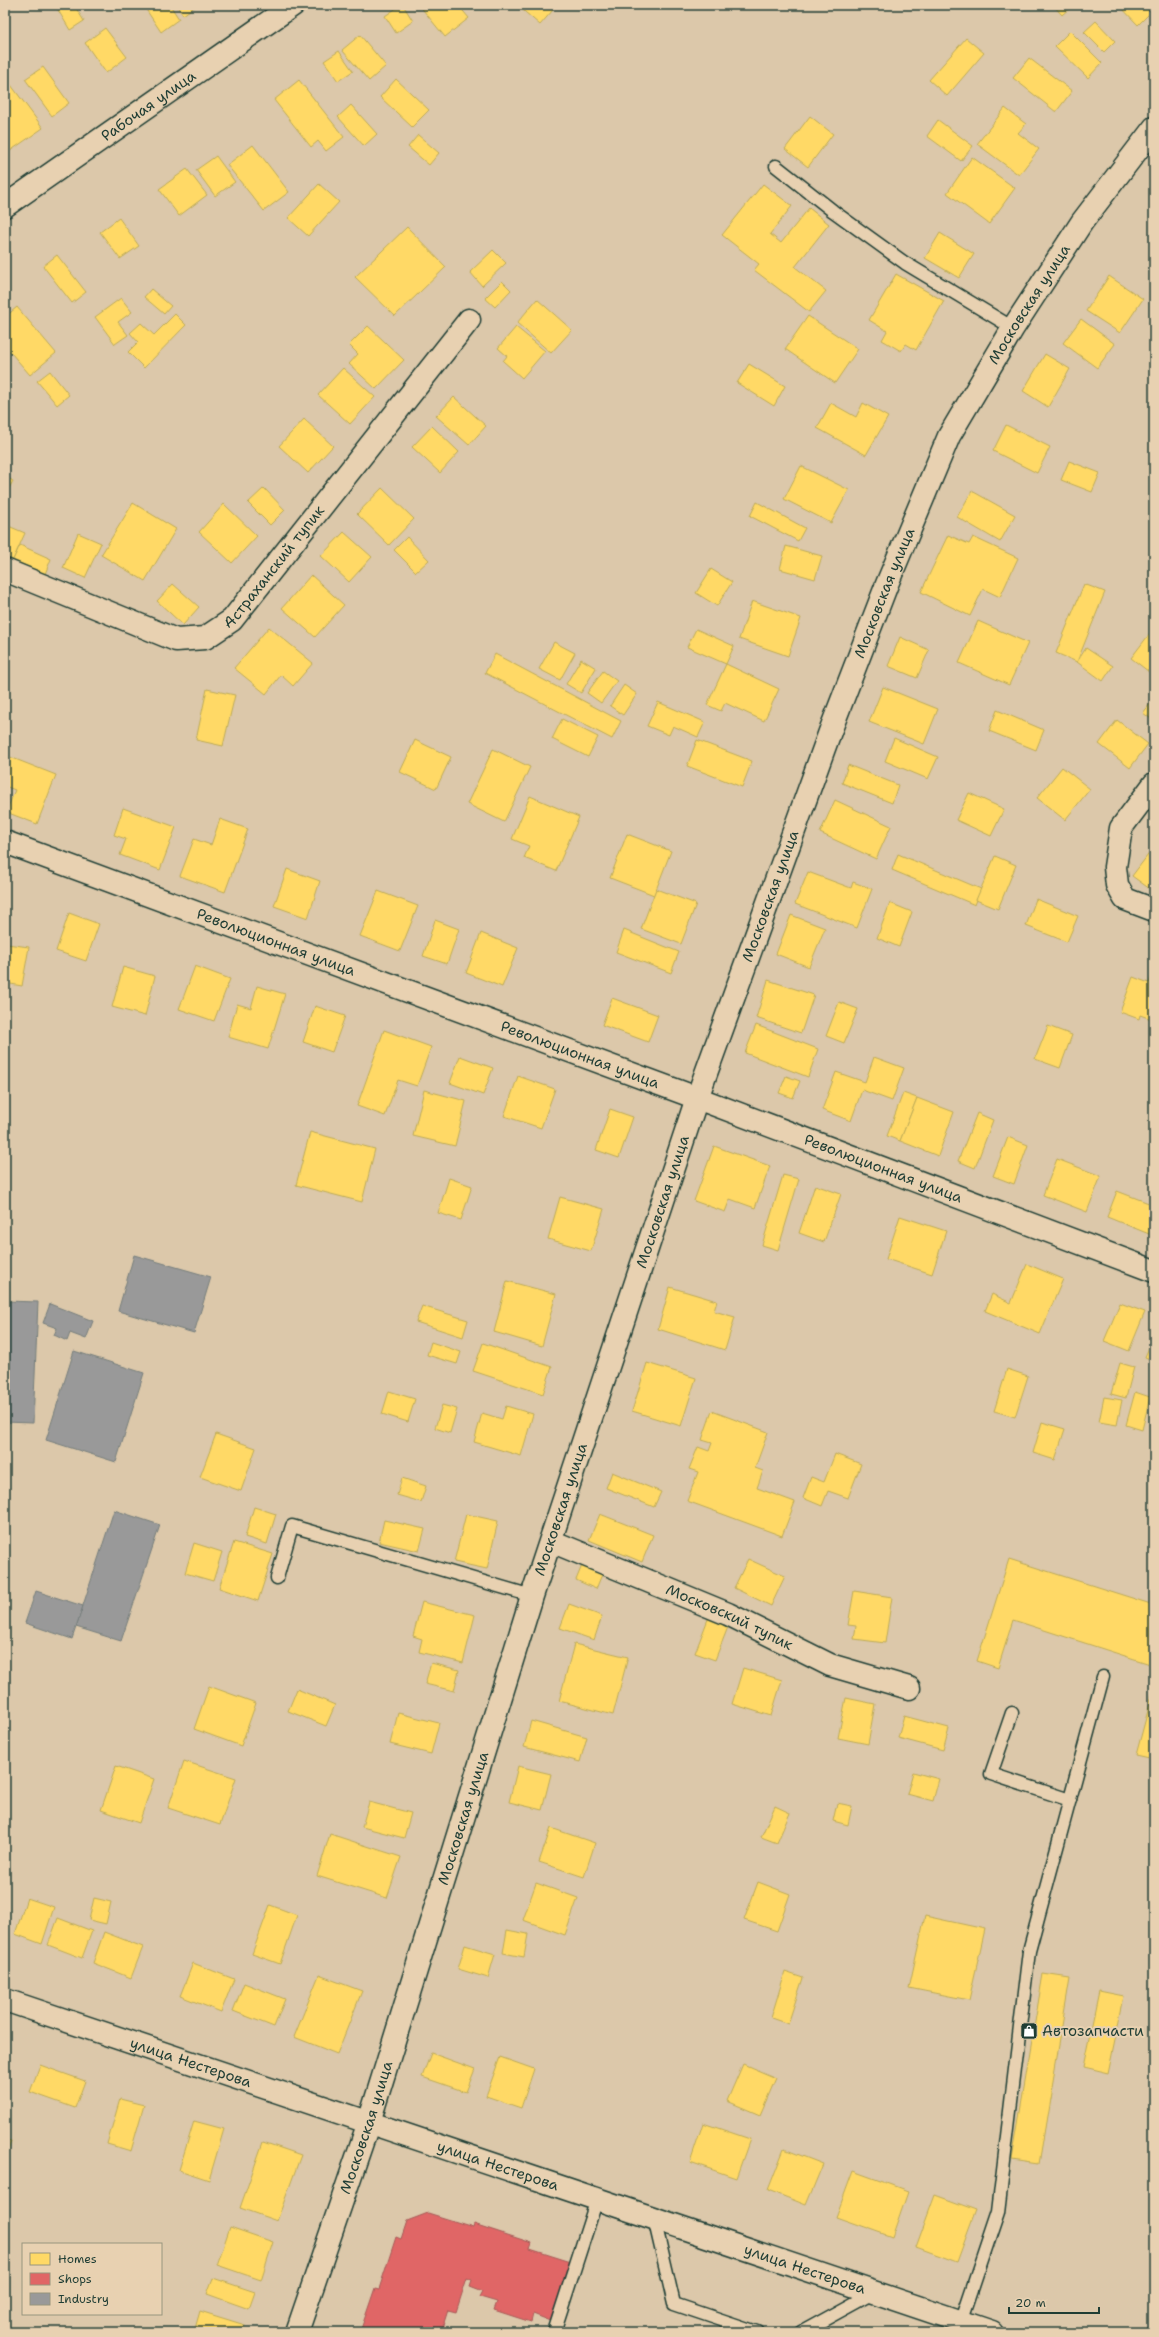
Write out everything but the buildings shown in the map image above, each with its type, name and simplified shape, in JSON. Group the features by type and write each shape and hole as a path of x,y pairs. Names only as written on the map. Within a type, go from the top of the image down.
{"street":[{"name":"Рабочая улица","path":"7,207 293,5"},
{"name":"Московская улица","path":"297,2332 369,2122 532,1596 697,1098 831,729 887,584 949,436 1013,328 1082,222 1154,128"},
{"name":"Астраханский тупик","path":"5,570 176,640 206,638 232,620 469,320"},
{"path":"1154,784 1121,828 1115,867 1117,885 1125,899 1154,910"},
{"name":"Революционная улица","path":"5,842 697,1098 1154,1271"},
{"name":"Московский тупик","path":"551,1542 728,1614 830,1665 909,1688"},
{"name":"улица Нестерова","path":"5,2000 992,2332"}],"lane":[{"path":"776,166 905,263 1013,328"},
{"path":"277,1578 292,1526 532,1596"},
{"path":"961,2322 998,2212 1029,1950 1103,1677"},
{"path":"1012,1713 991,1774 1070,1800"},
{"path":"554,2332 597,2200"},
{"path":"654,2218 674,2304 757,2332"},
{"path":"802,2332 873,2293"}],"place":[{"name":"Автозапчасти","path":"1029,2031"}]}
